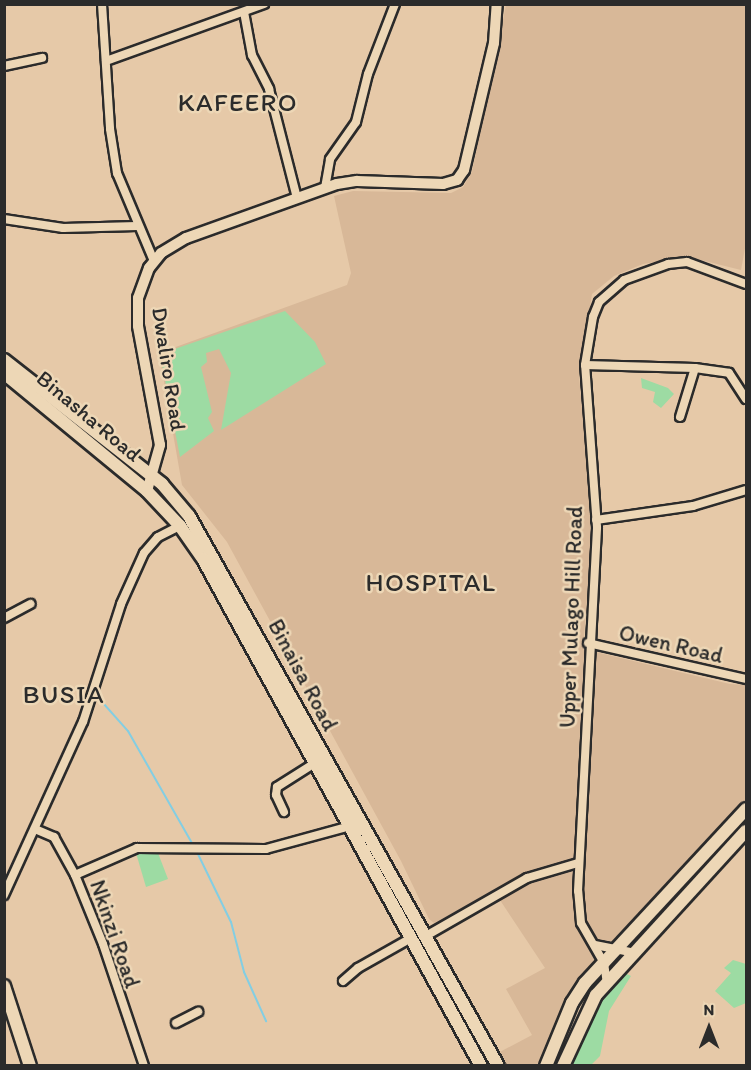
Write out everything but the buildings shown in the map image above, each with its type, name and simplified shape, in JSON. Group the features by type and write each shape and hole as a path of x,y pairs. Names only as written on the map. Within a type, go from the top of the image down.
{"main road":[{"name":"Binaisa Road","path":"4,360 151,475 189,516 212,551 418,937 481,1065"},
{"name":"Binasha Road","path":"4,373 147,491"},
{"name":"Binaisa Road","path":"147,491 180,526 250,641 350,826 498,1065"},
{"path":"546,1065 572,1003 604,963 747,809"},
{"path":"563,1065 585,1011 747,831"},
{"path":"4,986 30,1065"}],"street":[{"path":"102,4 110,129 117,173 154,261"},
{"path":"106,61 264,4"},
{"path":"325,188 330,159 356,122 368,74 395,4"},
{"name":"Dwaliro Road","path":"147,491 160,444 142,351 138,309 142,284 154,261 186,238 325,188 357,181 452,183 461,176 495,43 497,4"},
{"path":"244,12 252,55 269,89 297,198"},
{"path":"4,66 42,58"},
{"path":"4,219 63,228 138,225"},
{"name":"Upper Mulago Hill Road","path":"608,984 604,963 596,945 580,921 578,863 596,519 585,365 598,302 636,273 687,262 747,284"},
{"path":"585,365 695,368 729,373 747,399"},
{"path":"680,417 695,368"},
{"path":"596,519 693,506 747,490"},
{"path":"4,896 94,694 121,604 144,553 158,537 180,526"},
{"path":"4,618 30,604"},
{"name":"Owen Road","path":"588,643 747,679"},
{"path":"284,812 276,795 277,787 315,763"},
{"path":"75,874 137,848 266,849 350,826"},
{"name":"Nkinzi Road","path":"35,829 54,837 75,874 103,944 144,1065"},
{"path":"343,981 358,968 527,878 578,863"},
{"path":"596,945 635,953"},
{"path":"176,1023 198,1012"}],"shaded area":[{"path":"506,5 746,5 746,243 741,270 689,257 643,264 614,276 592,294 579,376 593,523 583,649 730,684 746,685 746,806 627,935 623,931 612,942 586,974 559,1017 542,1065 502,1065 496,1054 532,1035 506,989 545,968 494,891 434,923 429,919 401,861 227,542 182,485 159,353 347,285 351,273 334,196 353,191 451,193 463,187 472,172"}],"green space":[{"path":"285,311 315,342 326,364 221,430 231,373 219,349 206,353 207,362 201,367 212,412 208,418 214,431 180,457 160,354"},
{"path":"641,378 668,388 674,394 661,408 653,402 655,392 642,388"},
{"path":"173,498 494,1065 487,1065 166,505"},
{"path":"746,817 746,827 640,941 628,943"},
{"path":"136,853 158,853 168,879 146,887"},
{"path":"733,960 746,964 746,1003 734,1008 715,991 731,973 724,968"},
{"path":"625,973 631,976 609,1011 600,1056 591,1065 570,1066 602,992"}],"waterway":[{"path":"95,694 128,731 193,845"},
{"path":"196,850 231,922 244,972 266,1021"}],"district":[{"name":"KAFEERO","path":"238,103"},
{"name":"HOSPITAL","path":"431,583"},
{"name":"BUSIA","path":"64,695"}]}
